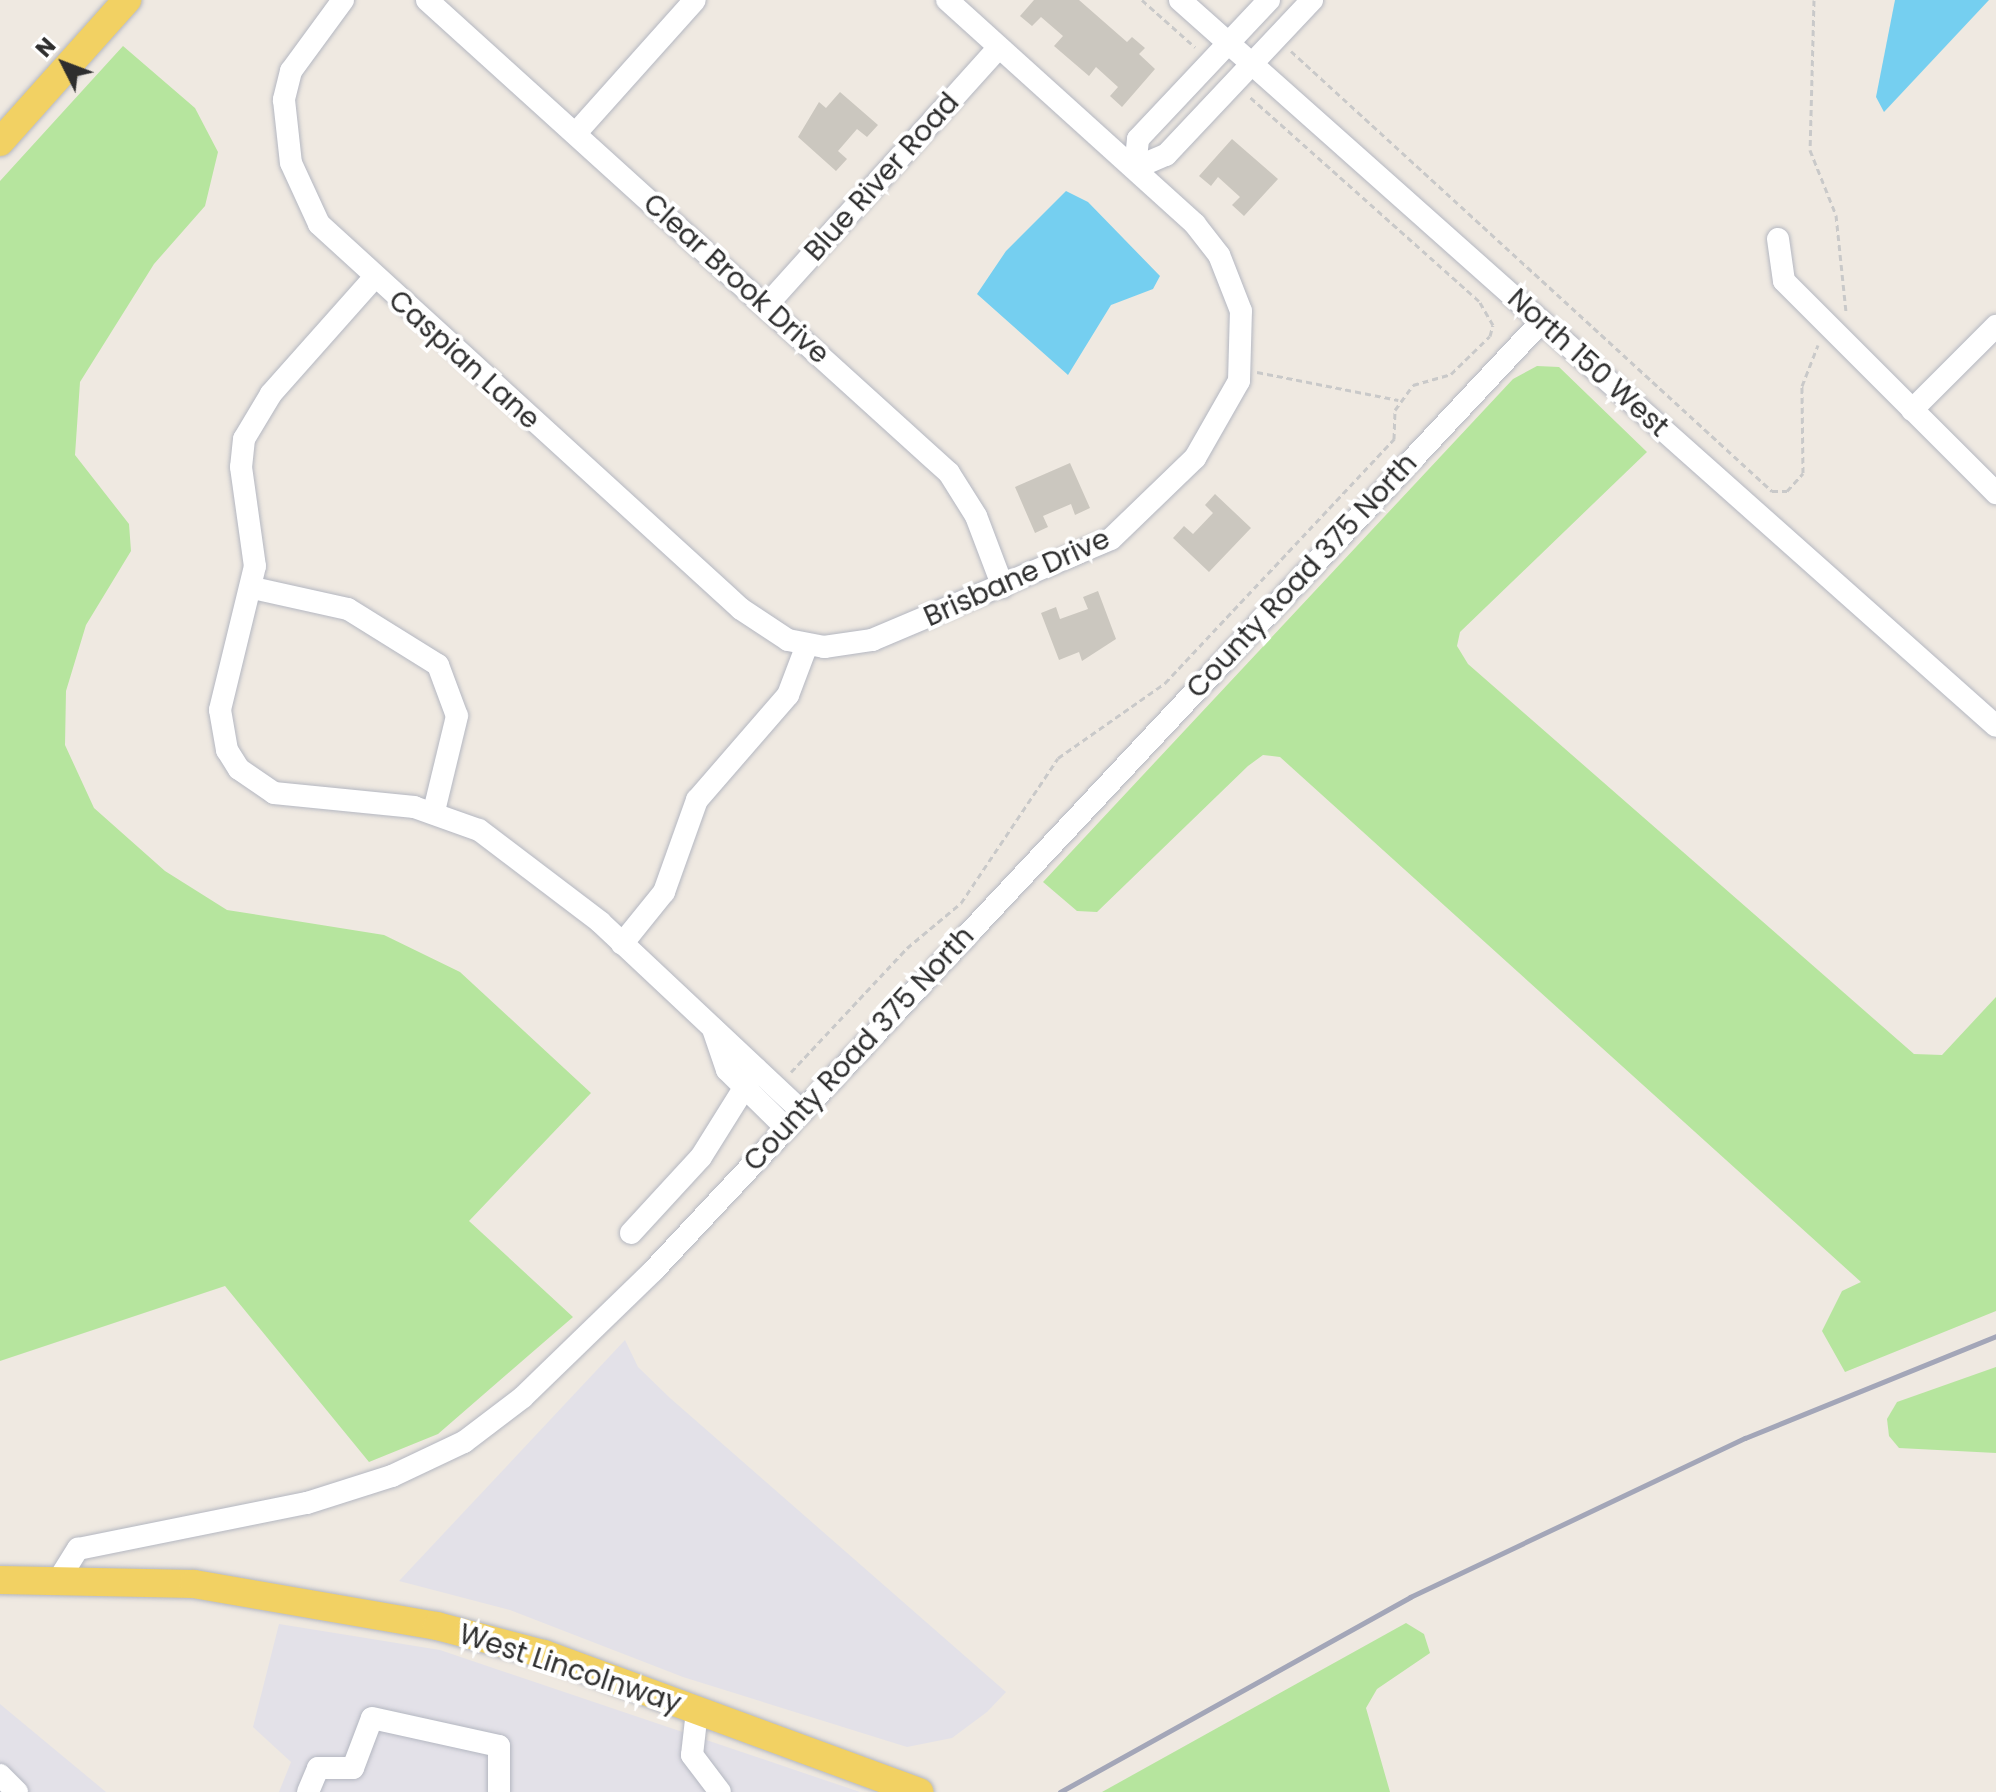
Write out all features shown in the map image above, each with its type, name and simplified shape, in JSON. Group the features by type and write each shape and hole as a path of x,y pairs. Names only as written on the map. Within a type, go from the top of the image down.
{"main road":[{"path":"0,142 127,0"},
{"name":"West Lincolnway","path":"0,1580 114,1580 305,1599 437,1626 544,1654 919,1792"}],"street":[{"name":"Caspian Lane","path":"343,0 291,71 285,134 319,224 373,279 741,609 807,645"},
{"name":"Clear Brook Drive","path":"427,0 949,473 976,516 1003,587"},
{"path":"576,133 695,0"},
{"name":"Brisbane Drive","path":"807,645 872,640 1088,552 1134,521 1213,435 1240,369 1241,311 1219,255 1135,168 947,0"},
{"name":"North 150 West","path":"1180,0 1996,726"},
{"path":"1269,0 1209,60 1138,139 1135,168 1166,155 1312,0"},
{"name":"Blue River Road","path":"766,306 998,48"},
{"path":"1778,239 1784,281 1996,493"},
{"path":"373,279 271,394 244,439 253,588 220,710 227,750 239,769 293,799 434,811 499,843 622,944 713,1029 717,1055 748,1077 793,1119"},
{"name":"County Road 375 North","path":"59,1579 78,1549 351,1491 464,1442 550,1372 793,1119 1541,322"},
{"path":"1912,410 1996,326"},
{"path":"253,588 348,609 438,665 457,716 434,811"},
{"path":"622,944 664,892 697,800 788,695 807,645"},
{"path":"748,1077 776,1088 793,1119"},
{"path":"631,1233 707,1149 748,1077"},
{"path":"697,1711 692,1755 720,1792"},
{"path":"308,1792 318,1768 353,1768 372,1718 499,1746 499,1792"},
{"path":"0,1775 17,1792"}],"path":[{"path":"1142,0 1209,60"},
{"path":"1286,46 1772,491 1787,491 1803,473 1805,365 1847,302 1835,210 1810,156 1814,0"},
{"path":"776,1088 907,948 961,903 1058,758 1165,683 1394,439 1398,400 1413,385 1462,364 1490,336 1489,311 1233,82"},
{"path":"1240,369 1398,400"}],"shaded area":[{"path":"625,1340 638,1367 670,1398 1006,1692 987,1712 952,1738 907,1747 683,1677 510,1610 399,1581"},
{"path":"279,1624 440,1650 860,1792 279,1792 291,1762 253,1727"},
{"path":"0,1704 106,1792 0,1792"}],"green space":[{"path":"123,46 195,108 218,152 205,206 154,264 80,382 75,455 129,524 131,551 86,625 66,691 65,745 94,808 165,871 227,910 384,935 460,972 591,1093 469,1221 573,1317 438,1434 369,1462 225,1286 0,1361 0,181"},
{"path":"1537,366 1559,367 1647,452 1460,632 1457,646 1468,664 1914,1054 1942,1055 1996,997 1996,1311 1845,1372 1822,1331 1842,1291 1861,1282 1280,757 1263,755 1248,766 1097,912 1077,911 1043,882 1513,379"},
{"path":"1996,1367 1996,1453 1899,1448 1889,1436 1887,1419 1897,1402"},
{"path":"1406,1623 1424,1634 1430,1653 1377,1689 1366,1708 1390,1792 1102,1792"}],"water":[{"path":"1895,0 1989,0 1884,112 1876,97"},
{"path":"1066,191 1088,202 1160,276 1153,289 1111,305 1068,375 977,294 1006,251"}],"building":[{"path":"1034,0 1079,0 1127,42 1132,37 1145,48 1139,54 1155,69 1122,107 1110,96 1118,87 1096,67 1089,76 1054,46 1063,36 1041,17 1032,26 1020,16"},
{"path":"840,92 878,125 867,137 857,129 838,151 847,159 836,171 798,137 819,102 826,108"},
{"path":"1232,139 1278,179 1244,216 1232,205 1240,197 1218,177 1211,186 1199,176"},
{"path":"1070,463 1090,508 1075,515 1071,504 1043,516 1048,527 1035,533 1015,487"},
{"path":"1215,494 1251,528 1209,572 1173,538 1184,526 1193,534 1213,513 1205,505"},
{"path":"1098,591 1116,639 1082,661 1079,652 1059,660 1041,613 1056,607 1060,619 1088,609 1083,597"}],"railway":[{"path":"1060,1792 1410,1597 1745,1438 1996,1336"}]}
